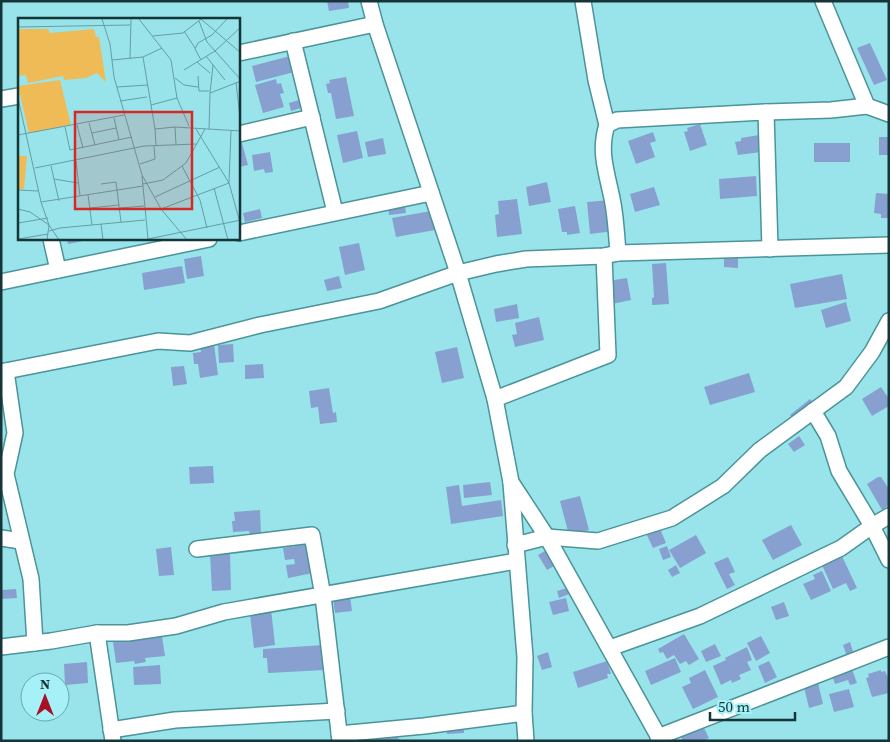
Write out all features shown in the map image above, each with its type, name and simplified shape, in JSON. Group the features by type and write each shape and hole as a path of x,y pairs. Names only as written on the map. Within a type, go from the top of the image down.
{"street":[{"path":"368,1 374,24 458,273 495,399 511,482 525,657 524,713 526,741"},
{"path":"495,399 608,354 614,210 602,153 607,125 596,80 583,1"},
{"path":"823,1 867,106"},
{"path":"240,52 374,24"},
{"path":"293,41 335,212"},
{"path":"607,125 617,120 831,110 867,106 889,114"},
{"path":"766,112 770,249"},
{"path":"240,134 312,117"},
{"path":"240,232 431,193"},
{"path":"51,240 58,270"},
{"path":"1,282 58,270 151,245 199,240"},
{"path":"35,643 31,579 6,474 15,433 4,372 150,342 190,343 260,325 379,301 458,273 526,260 611,254 889,245"},
{"path":"515,545 546,537 598,541 672,518 723,486 760,450 846,387 872,352 889,322"},
{"path":"813,411 828,436 839,471 872,526 889,560"},
{"path":"511,482 546,537 660,739 889,647"},
{"path":"610,648 700,616 841,548 889,516"},
{"path":"197,549 312,535 322,596 340,737 524,713"},
{"path":"1,538 21,541"},
{"path":"1,647 97,633 128,633 176,626 224,612 516,561"},
{"path":"97,633 112,735 175,720 337,711"}],"building":[{"path":"327,1 348,1 349,8 329,11"},
{"path":"870,43 887,80 874,85 857,48"},
{"path":"294,55 298,71 256,82 252,66"},
{"path":"346,77 354,116 336,119 331,93 328,93 326,84 330,83 329,80"},
{"path":"276,79 277,84 281,83 284,93 280,94 284,107 263,113 255,85"},
{"path":"302,99 304,107 291,111 289,103"},
{"path":"700,124 707,145 690,151 684,132 688,131 687,128"},
{"path":"357,131 363,158 343,163 337,135"},
{"path":"653,132 656,141 650,143 655,157 636,164 628,141"},
{"path":"759,135 761,152 738,155 735,142 741,141 741,138"},
{"path":"240,136 248,165 240,167"},
{"path":"879,137 889,137 889,155 879,155"},
{"path":"383,138 386,154 368,157 365,142"},
{"path":"814,143 850,143 850,162 814,162"},
{"path":"270,152 273,172 265,173 264,169 254,171 252,155"},
{"path":"756,176 757,196 720,199 719,179"},
{"path":"547,182 551,202 529,206 526,187"},
{"path":"654,187 660,205 635,212 630,194"},
{"path":"876,193 889,194 889,218 881,218 881,214 874,213"},
{"path":"517,199 522,234 497,237 495,215 499,214 498,201"},
{"path":"404,200 406,213 389,215 387,202"},
{"path":"611,200 614,231 590,234 587,202"},
{"path":"575,206 580,233 567,235 567,232 562,232 558,209"},
{"path":"260,209 262,218 245,222 243,213"},
{"path":"431,211 435,230 396,237 392,218"},
{"path":"67,240 88,240 68,244"},
{"path":"359,243 365,270 345,275 339,247"},
{"path":"724,252 738,252 738,268 724,267"},
{"path":"201,256 204,276 187,279 184,259"},
{"path":"666,263 669,304 652,305 652,298 654,297 652,264"},
{"path":"182,266 185,283 144,290 142,273"},
{"path":"842,274 847,299 795,308 790,284"},
{"path":"339,276 342,288 327,291 324,280"},
{"path":"627,278 631,300 612,304 608,281"},
{"path":"846,302 851,321 826,328 821,310"},
{"path":"517,304 519,318 496,322 494,309"},
{"path":"539,317 544,340 515,347 512,335 517,334 515,323"},
{"path":"214,344 218,375 200,378 198,364 194,364 193,353 201,352 200,346"},
{"path":"233,344 234,362 219,363 218,345"},
{"path":"457,347 464,378 442,383 435,352"},
{"path":"263,364 264,378 245,379 245,365"},
{"path":"184,366 187,384 173,386 171,367"},
{"path":"749,373 755,392 710,405 704,387"},
{"path":"881,387 889,399 889,406 872,416 862,399"},
{"path":"329,388 333,413 336,412 337,422 320,424 318,407 311,408 309,391"},
{"path":"810,399 815,405 795,421 790,415"},
{"path":"799,436 805,445 794,452 788,444"},
{"path":"213,466 214,483 190,484 189,467"},
{"path":"881,477 889,489 889,505 882,510 867,484"},
{"path":"490,482 492,495 464,498 463,485"},
{"path":"459,485 462,506 501,500 503,516 451,524 446,487"},
{"path":"580,496 589,530 569,535 560,501"},
{"path":"260,510 261,534 250,534 249,531 233,532 232,521 235,521 234,512"},
{"path":"791,525 802,545 773,560 762,540"},
{"path":"659,526 666,543 653,548 645,531"},
{"path":"696,535 706,553 680,568 669,550"},
{"path":"308,544 313,573 288,578 286,565 295,564 294,559 285,560 283,548"},
{"path":"667,546 671,557 663,560 659,549"},
{"path":"171,547 174,575 159,576 156,549"},
{"path":"545,551 554,566 547,570 538,555"},
{"path":"230,553 231,590 212,591 210,554"},
{"path":"841,554 857,588 850,591 846,583 833,589 821,563"},
{"path":"728,557 735,572 729,574 735,585 727,589 714,563"},
{"path":"676,565 680,573 672,577 668,570"},
{"path":"822,571 831,591 811,600 803,584 815,579 813,575"},
{"path":"567,588 569,594 559,598 557,591"},
{"path":"16,589 17,598 1,599 1,590"},
{"path":"350,596 352,611 335,613 333,598"},
{"path":"566,598 569,611 553,615 549,602"},
{"path":"784,602 789,616 776,620 771,607"},
{"path":"271,609 275,645 254,648 250,614"},
{"path":"684,634 699,659 689,665 686,661 680,664 674,655 667,659 663,652 660,653 658,649"},
{"path":"162,636 165,656 145,658 146,662 135,664 134,661 116,663 113,642"},
{"path":"761,636 770,653 756,661 747,643"},
{"path":"850,642 854,655 847,657 843,645"},
{"path":"715,644 721,656 706,662 701,651"},
{"path":"324,645 325,670 268,673 267,658 263,658 263,649"},
{"path":"747,647 752,660 747,662 751,670 739,675 741,679 732,683 731,680 721,685 713,666"},
{"path":"548,652 552,667 542,670 537,656"},
{"path":"675,658 681,672 651,685 645,671"},
{"path":"607,661 611,674 607,674 608,678 578,688 573,672"},
{"path":"769,661 777,677 765,683 758,666"},
{"path":"87,662 88,683 70,685 70,672 64,672 64,664"},
{"path":"160,665 161,684 134,685 133,667"},
{"path":"852,669 857,683 850,685 848,680 835,684 832,675"},
{"path":"705,670 718,697 693,709 682,687 691,683 689,678"},
{"path":"881,670 881,672 885,671 889,680 889,693 872,697 866,678 869,677 868,674"},
{"path":"818,683 823,704 809,708 804,687"},
{"path":"849,689 854,707 834,712 829,694"},
{"path":"701,722 709,738 703,741 683,741 679,733"},
{"path":"464,727 464,733 447,734 446,729"},
{"path":"376,736 396,736 401,741 376,741"}]}
